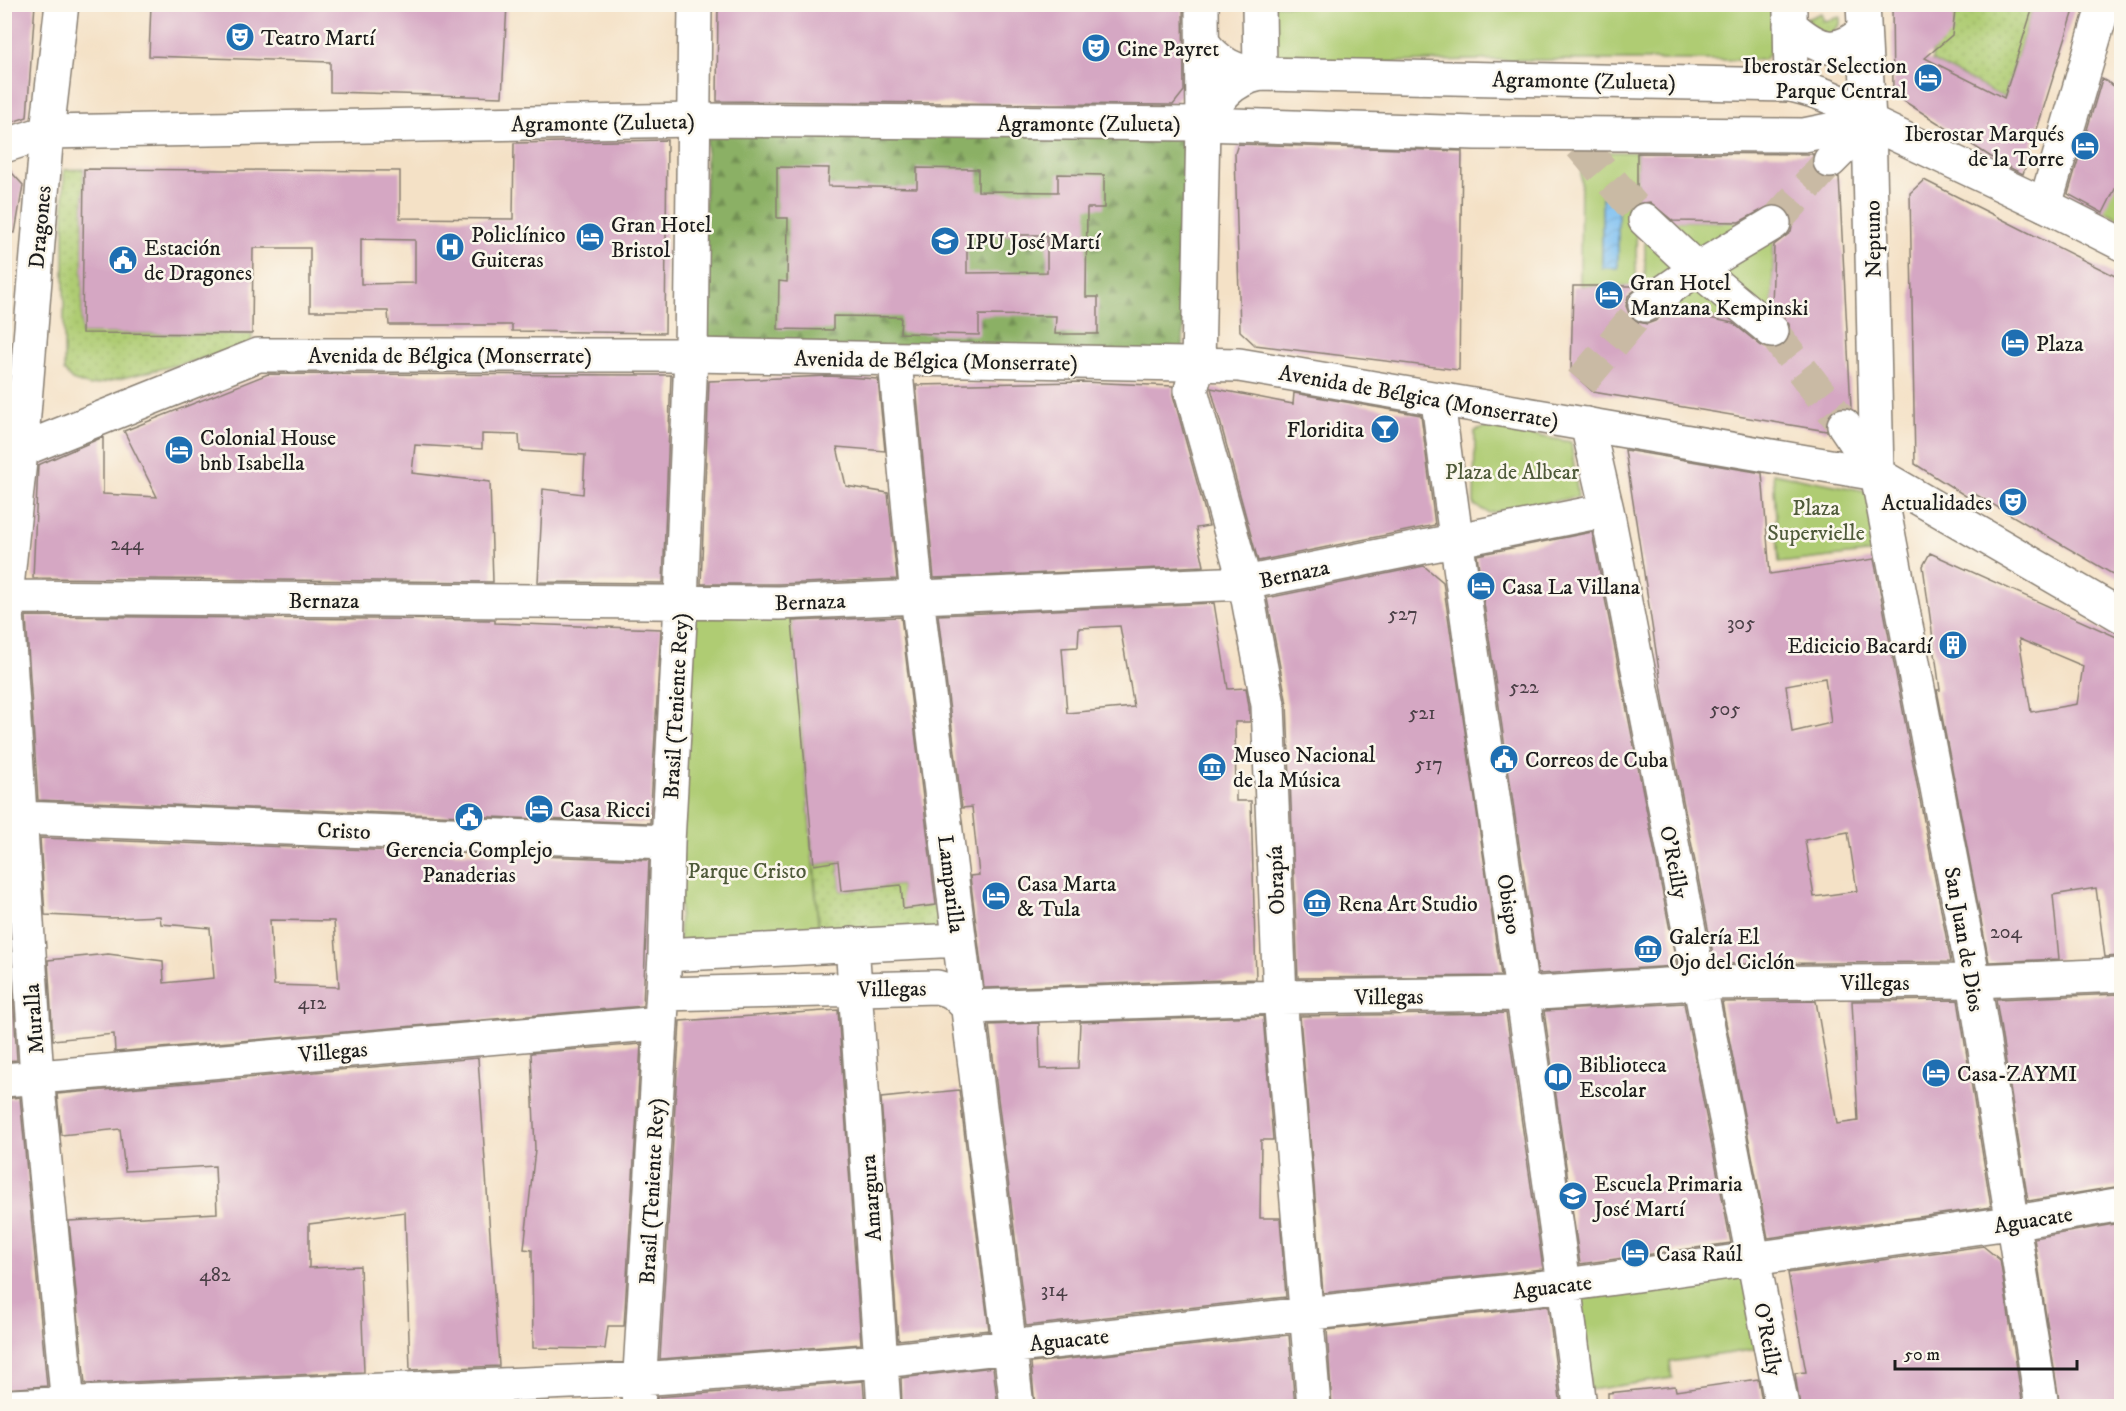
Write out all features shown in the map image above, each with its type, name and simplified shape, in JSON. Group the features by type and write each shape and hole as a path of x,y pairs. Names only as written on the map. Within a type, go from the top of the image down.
{"street":[{"name":"Dragones","path":"13,454 62,4"},
{"name":"Brasil (Teniente Rey)","path":"639,1393 665,955 668,842 691,355 695,4"},
{"name":"Obrapía","path":"1202,4 1203,124 1198,364 1191,390 1245,583 1268,705 1280,997 1308,1312 1314,1407"},
{"path":"1203,43 1221,63 1247,73 1260,74 1259,4"},
{"path":"2045,205 2104,4"},
{"path":"1790,15 1808,40 1835,48 1853,41 1863,18"},
{"path":"1790,15 1791,86"},
{"name":"Neptuno","path":"1863,18 1869,122 1877,474"},
{"name":"Agramonte (Zulueta)","path":"1203,124 1229,86 1244,78 1260,74 1498,77 1791,86 1835,98 1855,109 1869,122 2045,205 2121,244"},
{"name":"Agramonte (Zulueta)","path":"4,146 47,132 695,120 1203,124 1486,133 1804,135 1869,122"},
{"path":"1830,161 1869,122"},
{"path":"1645,220 1698,269 1772,331"},
{"path":"1645,305 1698,269 1774,223"},
{"name":"Avenida de Bélgica (Monserrate)","path":"13,454 258,356 691,355 895,361 1239,365 1438,401 1877,474"},
{"name":"Lamparilla","path":"895,361 917,597 1017,1407"},
{"name":"Obispo","path":"1438,401 1455,540 1524,994 1580,1407"},
{"name":"O'Reilly","path":"1587,424 1607,510 1782,1407"},
{"path":"1844,425 1877,474 2121,616"},
{"name":"Muralla","path":"13,454 5,597 37,1077 68,1405"},
{"name":"San Juan de Dios","path":"1877,474 1974,981 2010,1223 2042,1407"},
{"name":"Bernaza","path":"5,597 779,603 1245,583 1607,510"},
{"name":"Cristo","path":"20,818 668,842"},
{"name":"Villegas","path":"665,955 852,944 958,933"},
{"name":"Amargura","path":"852,944 884,1407"},
{"name":"Villegas","path":"4,1080 855,989 937,987 952,992 968,1007 1280,997 1524,994 1698,983 1974,981 2121,975"},
{"name":"Aguacate","path":"10,1407 639,1393 1010,1346 1565,1285 2010,1223 2121,1204"}],"green space":[{"path":"1267,5 1778,5 1778,43 1764,60 1476,60 1281,65 1267,44"},
{"path":"1950,5 2034,5 2004,98 1932,61 1933,40"},
{"path":"1821,13 1824,21 1840,17 1840,24 1829,36 1799,22"},
{"name":"IPU José Martí","path":"707,131 1188,134 1183,353 701,348"},
{"path":"2094,138 2121,154 2121,220 2076,194"},
{"path":"1581,152 1637,152 1636,286 1580,286","holes":["1602,198 1618,198 1602,268"]},
{"path":"84,169 82,333 252,334 251,347 90,386 72,380 64,371 64,170"},
{"path":"1645,220 1774,223 1772,331 1645,305"},
{"name":"Plaza de Albear","path":"1488,427 1571,442 1578,497 1489,513 1474,505 1475,431"},
{"name":"Plaza Supervielle","path":"1773,473 1871,492 1883,551 1779,563"},
{"name":"Parque Cristo","path":"792,611 819,935 679,941 687,613"},
{"path":"838,861 841,891 901,885 904,908 945,904 948,928 819,935 814,865"},
{"path":"1747,1273 1758,1349 1670,1362 1672,1378 1590,1390 1582,1298"}],"water":[{"path":"1602,197 1618,198 1618,268 1602,268"}],"building":[{"path":"4,4 35,4 27,117 4,125"},
{"path":"151,4 507,4 502,97 330,92 330,62 149,56"},
{"path":"718,4 1183,4 1184,91 1173,105 717,101"},
{"name":"Iberostar Selection Parque Central","path":"1892,4 1950,4 1955,11 1952,35 1925,58 2004,98 2034,4 2076,4 2023,174 2002,164 1893,94"},
{"path":"2102,79 2121,90 2121,177 2103,213 2068,194"},
{"path":"667,140 665,333 512,331 512,325 389,325 388,311 310,311 310,248 253,248 252,334 82,333 84,169 400,171 400,218 513,219 514,143","holes":["361,239 415,240 415,283 361,284"]},
{"path":"1238,144 1462,151 1459,370 1255,345 1240,331 1235,153"},
{"name":"Gran Hotel Manzana Kempinski","path":"1637,153 1813,154 1812,165 1817,175 1826,179 1839,177 1851,408 1842,406 1833,410 1827,417 1827,431 1593,392 1571,372 1573,286 1640,286 1628,296 1626,306 1630,316 1638,322 1647,324 1655,321 1670,310 1733,323 1769,350 1779,348 1786,343 1790,335 1789,324 1772,307 1774,245 1791,232 1793,222 1790,213 1783,206 1773,204 1739,222 1673,221 1650,202 1637,204"},
{"path":"4,164 23,185 15,233 4,232"},
{"path":"777,167 829,168 828,186 917,188 917,168 978,169 978,191 1058,192 1058,174 1104,175 1104,208 1087,208 1086,297 1098,297 1098,334 1055,334 1056,316 979,315 979,335 900,333 901,317 833,316 833,330 778,329 779,281 787,282 788,218 777,218","holes":["967,235 1047,235 1047,272 967,273"]},
{"path":"1924,180 2121,279 2121,579 1975,494 1972,500 1915,464 1910,193"},
{"path":"268,374 671,375 663,583 538,582 543,489 583,494 585,455 520,451 519,435 482,434 482,449 415,445 412,473 490,482 493,582 33,578 38,465 103,437 103,494 157,497 124,431"},
{"path":"828,376 878,379 885,451 837,447 846,486 888,493 897,579 779,584 701,584 709,381"},
{"path":"1083,382 1173,386 1173,395 1209,526 1196,528 1204,566 934,578 916,385"},
{"path":"1211,388 1293,404 1294,393 1421,415 1435,525 1258,561"},
{"path":"1625,450 1762,473 1770,574 1874,559 1951,962 1715,964 1664,703","holes":["1825,678 1831,723 1792,732 1786,685","1848,832 1857,891 1814,897 1805,840"]},
{"path":"1592,532 1677,966 1538,974 1477,555"},
{"path":"1930,553 2121,639 2121,956 2105,957 2096,888 2053,895 2059,959 1989,962 1937,690 1940,690 1923,566","holes":["2019,639 2083,666 2077,704 2031,712"]},
{"path":"1424,566 1443,582 1501,976 1298,978 1287,704 1267,598"},
{"path":"1214,603 1228,689 1246,688 1249,707 1250,722 1235,722 1236,801 1251,801 1256,979 984,988 970,876 979,875 972,807 962,808 938,615","holes":["1120,626 1134,707 1067,713 1062,648 1078,647 1079,628"]},
{"path":"26,616 495,620 495,623 661,629 650,823 38,800"},
{"path":"901,617 936,905 903,909 901,885 841,891 838,861 814,865 792,621"},
{"path":"40,838 649,860 643,1006 115,1052 114,1034 53,1040 48,960 108,954 163,961 164,983 214,978 210,928 161,924 160,916 111,918 45,915","holes":["270,920 334,921 339,987 274,985"]},
{"path":"11,963 17,1060 4,1061 4,964"},
{"path":"2121,994 2121,1186 2028,1201 1996,999"},
{"path":"1958,1000 1991,1207 1768,1238 1722,1002 1816,1001 1837,1124 1858,1121 1852,1001"},
{"path":"1684,1003 1731,1243 1580,1264 1544,1011"},
{"path":"838,1010 861,1344 660,1359 680,1021"},
{"path":"1506,1013 1543,1269 1323,1293 1300,1016"},
{"path":"1263,1016 1273,1140 1261,1140 1260,1218 1280,1218 1286,1297 1026,1326 989,1025 1039,1023 1040,1069 1078,1068 1080,1022"},
{"path":"641,1044 624,1326 608,1326 605,1349 533,1348 532,1250 524,1249 535,1149 531,1053"},
{"path":"478,1058 499,1366 410,1370 405,1212 309,1224 309,1268 360,1266 364,1372 85,1384 69,1221 217,1213 215,1166 125,1171 120,1129 61,1135 57,1094"},
{"path":"959,1090 989,1330 898,1340 881,1098"},
{"path":"20,1097 47,1386 4,1389 4,1099"},
{"path":"2120,1223 2121,1407 2060,1407 2034,1238"},
{"path":"1983,1246 2000,1260 2023,1407 1800,1407 1795,1373 1806,1372 1788,1273"},
{"path":"1548,1306 1561,1407 1332,1407 1327,1330"},
{"path":"1289,1335 1295,1407 1035,1407 1031,1363"},
{"path":"993,1367 998,1407 902,1407 901,1378"},
{"path":"1758,1379 1763,1407 1608,1407 1608,1393 1675,1386 1676,1391"},
{"path":"863,1381 865,1407 657,1407 657,1397"}],"tunnel":[{"path":"1580,145 1645,220"},
{"path":"1774,223 1830,161"},
{"path":"1581,382 1645,305"},
{"path":"1772,331 1844,425"}],"place":[{"name":"Teatro Martí","path":"240,37"},
{"name":"Cine Payret","path":"1096,48"},
{"name":"Iberostar Selection Parque Central","path":"1928,78"},
{"name":"Iberostar Marqués de la Torre","path":"2085,146"},
{"name":"Gran Hotel Bristol","path":"590,237"},
{"name":"IPU José Martí","path":"945,241"},
{"name":"Policlínico Guiteras","path":"450,247"},
{"name":"Estación de Dragones","path":"123,260"},
{"name":"Gran Hotel Manzana Kempinski","path":"1609,295"},
{"name":"Plaza","path":"2015,343"},
{"name":"Floridita","path":"1385,429"},
{"name":"Colonial House bnb Isabella","path":"179,450"},
{"name":"Actualidades","path":"2013,502"},
{"name":"Casa La Villana","path":"1481,586"},
{"name":"Edicicio Bacardí","path":"1953,645"},
{"name":"Correos de Cuba","path":"1504,759"},
{"name":"Museo Nacional de la Música","path":"1212,767"},
{"name":"Casa Ricci","path":"539,809"},
{"name":"Gerencia Complejo Panaderias","path":"469,817"},
{"name":"Casa Marta & Tula","path":"996,896"},
{"name":"Rena Art Studio","path":"1317,903"},
{"name":"Galería El Ojo del Ciclón","path":"1648,949"},
{"name":"Casa-ZAYMI","path":"1936,1073"},
{"name":"Biblioteca Escolar","path":"1558,1077"},
{"name":"Escuela Primaria José Martí","path":"1573,1196"},
{"name":"Casa Raúl","path":"1635,1253"}]}
